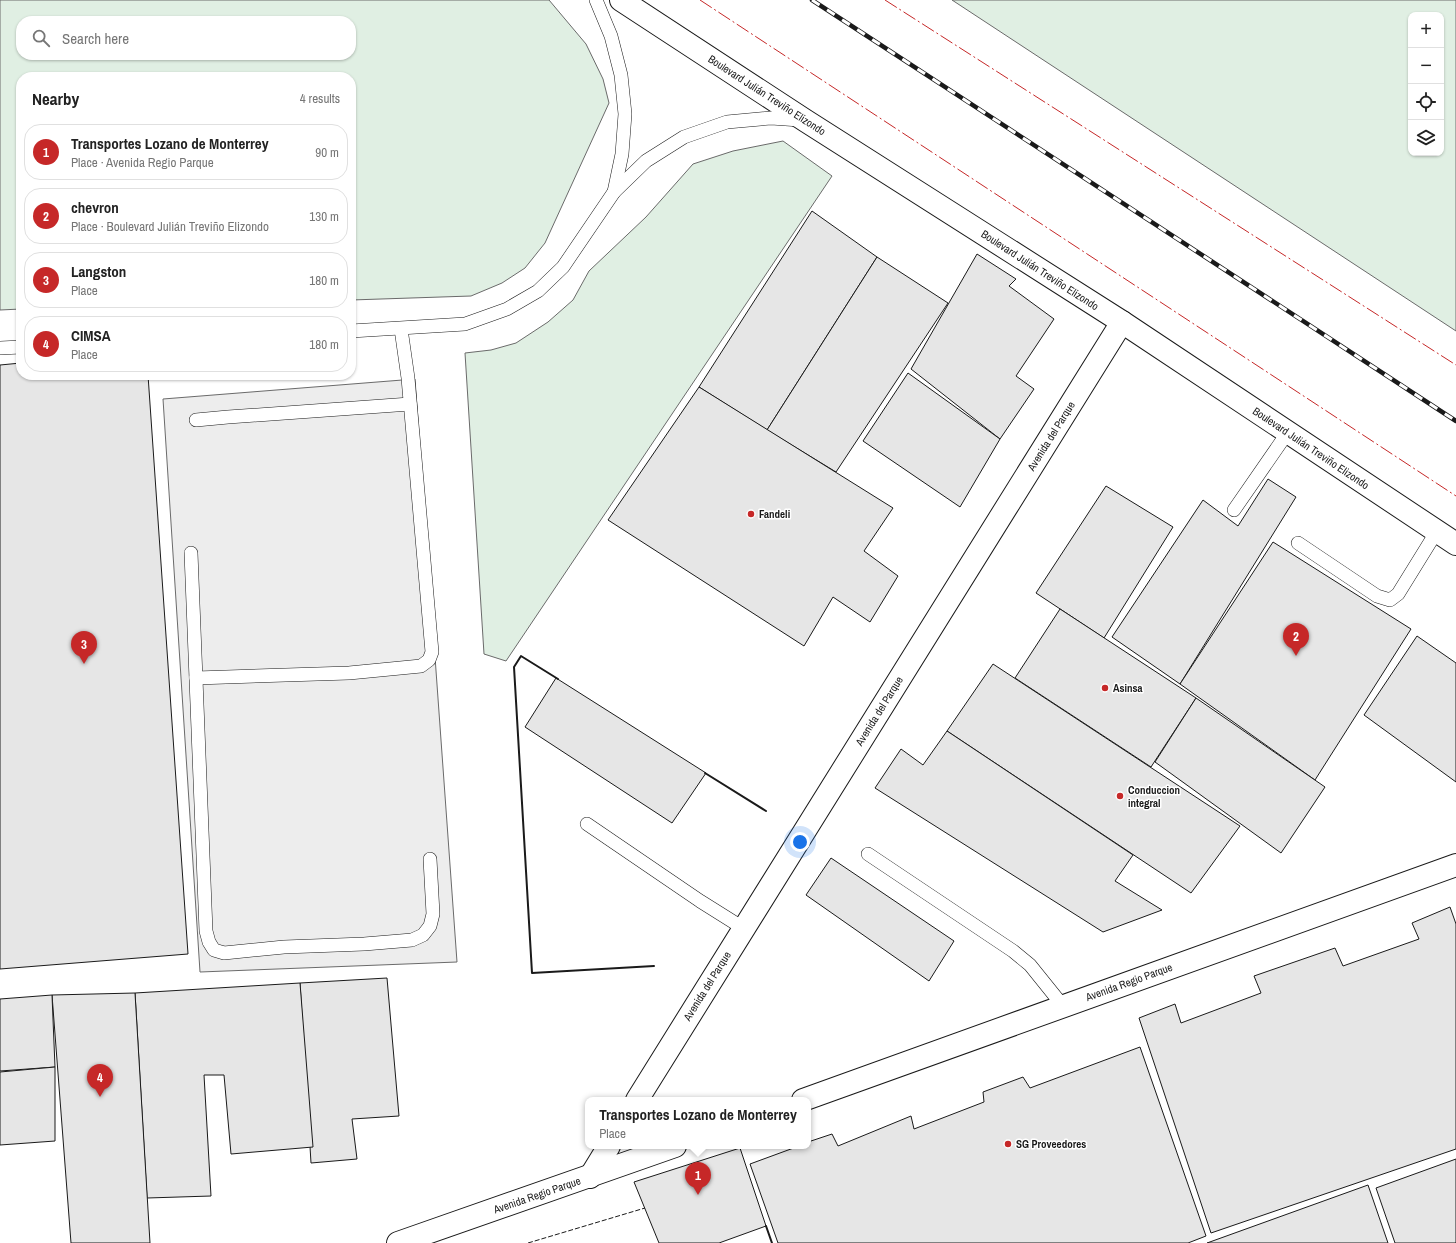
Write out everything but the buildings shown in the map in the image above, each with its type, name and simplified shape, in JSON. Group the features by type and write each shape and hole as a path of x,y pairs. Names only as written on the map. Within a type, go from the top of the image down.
{"street":[{"name":"Boulevard Julián Treviño Elizondo","path":"621,0 806,121 1122,322 1456,544"},
{"name":"Avenida del Parque","path":"639,1097 1122,322"},
{"name":"Avenida Regio Parque","path":"811,1097 1456,865"},
{"path":"590,1177 606,1149"},
{"name":"Avenida Regio Parque","path":"398,1243 667,1149"}],"lane":[{"path":"596,0 611,36 621,75 625,114 622,154 614,192"},
{"path":"356,331 465,324 507,309 538,291 562,267 614,192 646,161 684,137 727,122 771,118 806,121"},
{"path":"196,678 349,672 421,666 429,660 432,652 408,378 401,329"},
{"path":"0,348 16,347"},
{"path":"196,420 410,404"},
{"path":"1234,510 1288,432"},
{"path":"1298,543 1377,596 1390,600 1398,594 1437,532"},
{"path":"191,553 206,931 209,942 214,950 224,953 284,947 364,944 412,940 423,935 430,926 433,914 430,859"},
{"path":"587,824 700,901 743,928"},
{"path":"868,854 1014,951 1030,965 1063,1006"}],"green space":[{"path":"0,0 549,0 586,44 603,79 609,103 545,243 525,268 502,283 471,296 356,300 356,72 16,72 16,309 0,310"},
{"path":"952,0 1456,0 1456,331"},
{"path":"783,141 832,176 506,661 484,654 465,353 491,350 516,343 548,322 573,300 589,271 646,217 693,164 733,151"}],"shaded area":[{"path":"415,379 457,962 200,972 163,399"}],"railway":[{"path":"812,0 1456,421"}],"fence":[{"path":"528,1243 645,1208"}],"wall":[{"path":"558,679 521,656 514,667 532,973 654,966"},
{"path":"705,773 766,811"},
{"path":"766,1226 772,1243"}],"power":[{"path":"700,0 1456,496"},
{"path":"885,0 1456,365"}],"place":[{"name":"Fandeli","path":"751,514"},
{"name":"chevron","path":"1296,656"},
{"name":"Langston","path":"84,664"},
{"name":"Asinsa","path":"1105,688"},
{"name":"Conduccion integral","path":"1120,796"},
{"name":"CIMSA","path":"100,1097"},
{"name":"SG Proveedores","path":"1008,1144"},
{"name":"Transportes Lozano de Monterrey","path":"698,1195"}]}
